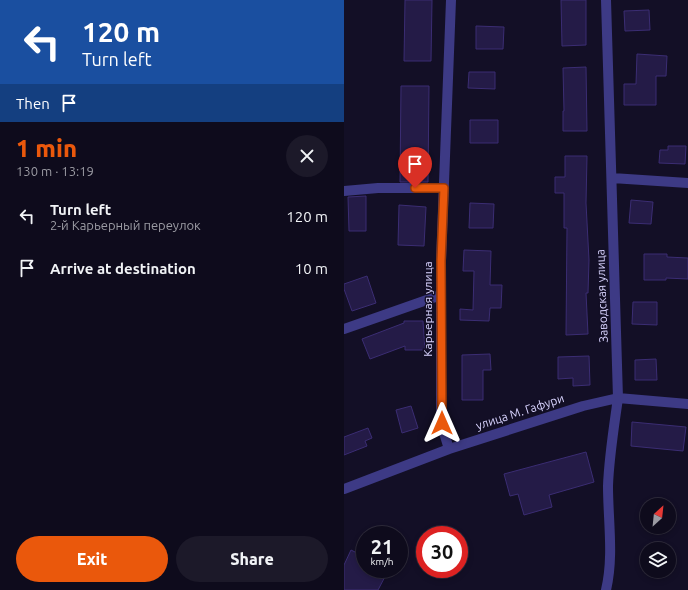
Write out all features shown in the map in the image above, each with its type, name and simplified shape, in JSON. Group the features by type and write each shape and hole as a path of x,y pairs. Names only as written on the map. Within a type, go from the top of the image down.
{"street":[{"name":"Карьерная улица","path":"449,449 442,423 441,295 451,0"},
{"name":"Заводская улица","path":"606,0 618,398 611,441 608,487 610,534 606,590"},
{"path":"612,178 688,183"},
{"path":"344,191 378,188 444,188"},
{"path":"344,329 441,295"},
{"name":"улица М. Гафури","path":"344,489 449,449 583,406 618,398 688,404"}],"building":[{"path":"405,0 432,0 431,61 404,61"},
{"path":"561,0 586,0 586,45 562,46"},
{"path":"649,10 650,30 625,31 624,11"},
{"path":"476,26 504,27 503,49 476,49"},
{"path":"637,54 667,56 666,76 656,76 656,105 624,105 624,84 636,84"},
{"path":"586,67 587,131 563,131 563,68"},
{"path":"469,72 495,72 495,89 468,88"},
{"path":"401,86 429,86 428,182 400,182"},
{"path":"470,120 498,120 498,143 470,143"},
{"path":"668,146 686,146 685,164 659,163 660,150 668,150"},
{"path":"565,156 587,156 586,203 589,260 588,293 586,293 588,334 566,335 567,228 564,228 564,193 555,193 555,177 565,177"},
{"path":"366,196 366,231 349,231 348,197"},
{"path":"631,200 653,202 651,224 629,223"},
{"path":"470,203 494,204 493,228 469,228"},
{"path":"399,205 426,207 424,246 398,245"},
{"path":"464,250 491,251 490,285 502,285 501,308 490,308 489,321 460,320 460,309 473,310 474,271 463,271"},
{"path":"644,254 667,254 667,257 688,258 688,279 666,278 666,280 644,280"},
{"path":"367,276 376,303 352,311 344,289 344,284"},
{"path":"633,302 657,302 657,325 632,324"},
{"path":"404,321 423,321 425,350 405,350 405,346 370,359 362,339 404,323"},
{"path":"490,354 491,370 483,370 483,400 462,400 462,355"},
{"path":"589,356 590,385 573,386 573,378 558,379 558,357"},
{"path":"656,359 657,380 635,380 635,360"},
{"path":"411,406 418,428 402,433 396,410"},
{"path":"632,422 686,427 683,451 631,446"},
{"path":"368,428 372,438 365,441 367,446 344,455 344,437"},
{"path":"586,452 594,482 549,495 552,507 524,515 518,494 510,496 504,474"},
{"path":"351,550 356,552 356,578 384,578 378,590 344,590 344,565"}],"route":[{"path":"415,188 444,188 441,261 442,423"}]}
